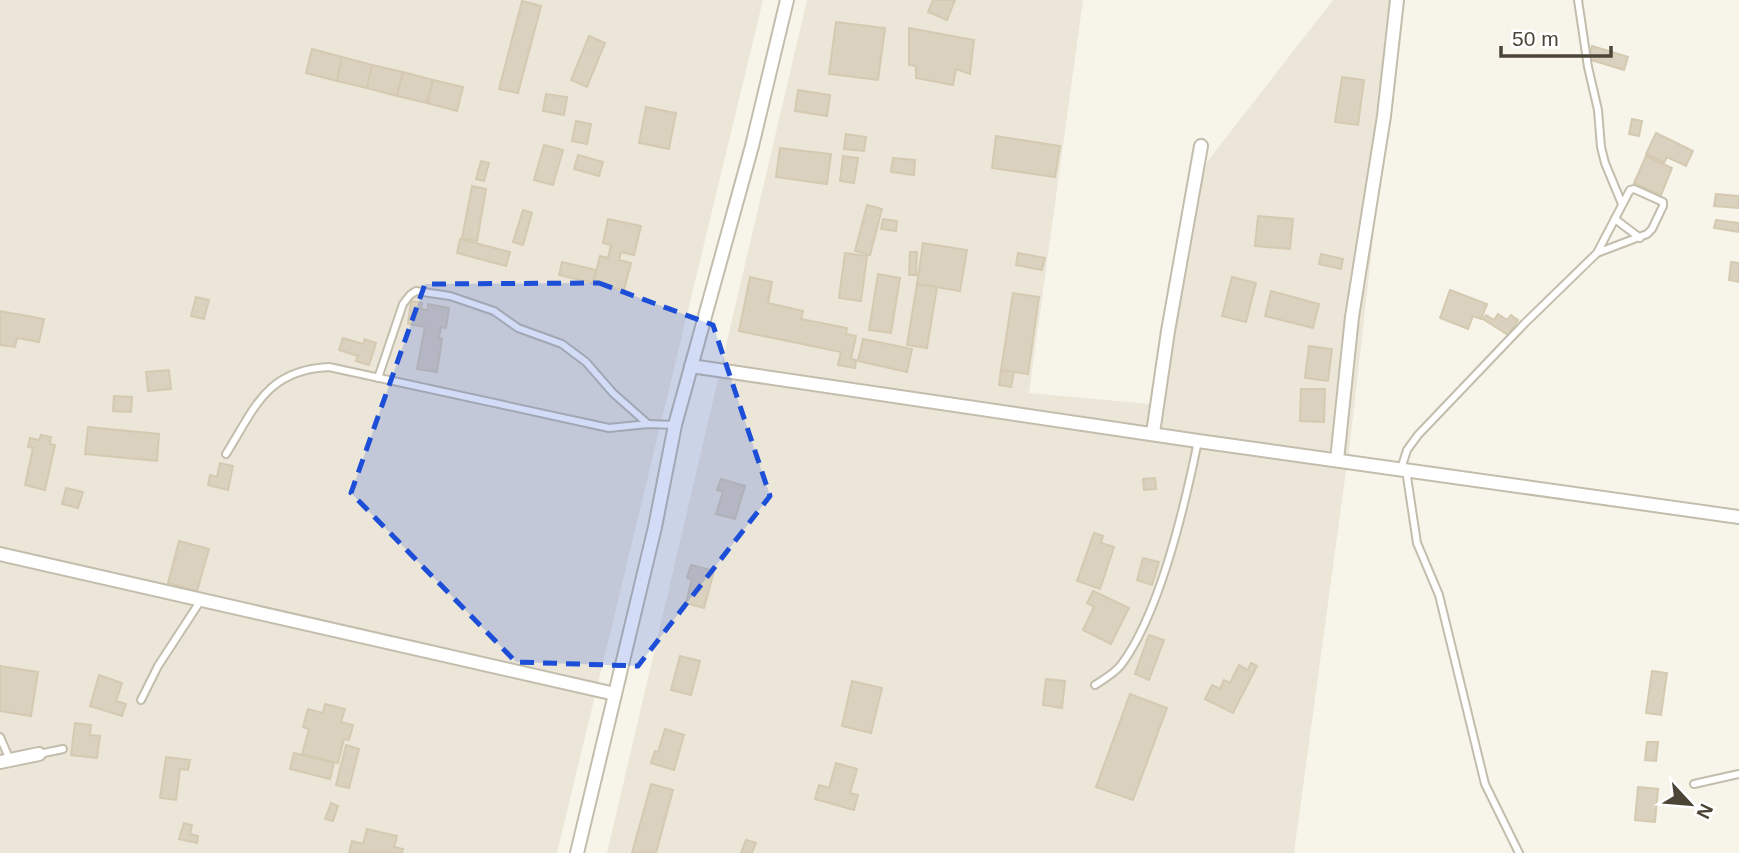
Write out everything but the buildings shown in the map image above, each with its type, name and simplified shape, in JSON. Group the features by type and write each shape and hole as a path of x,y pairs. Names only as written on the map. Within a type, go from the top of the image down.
{"street":[{"path":"577,853 655,527 675,425 752,146 787,0"},
{"path":"1336,460 1352,317 1384,116 1397,0"},
{"path":"1153,433 1200,146"},
{"path":"691,366 1739,517"},
{"path":"0,554 615,694"},
{"path":"5,761 39,754"}],"lane":[{"path":"1578,0 1605,163 1622,204"},
{"path":"1519,853 1485,784 1439,594 1417,543 1403,470 1406,450 1418,435 1525,323 1597,253 1627,194 1634,189 1663,202 1664,206 1652,229 1640,238 1597,253"},
{"path":"1615,219 1640,238"},
{"path":"378,378 403,304 410,295 422,291 470,302 494,311 518,328 562,344 586,362 613,393 648,424"},
{"path":"226,454 264,393 288,377 310,368 329,367 609,428 648,424 675,425"},
{"path":"1095,685 1119,668 1136,642 1155,598 1190,482 1198,441"},
{"path":"141,700 158,666 201,600"},
{"path":"0,737 5,761"},
{"path":"39,754 63,749"},
{"path":"1694,784 1739,774"}],"highlighted area":[{"path":"599,283 713,325 770,496 638,666 516,662 351,493 425,284"}],"shaded area":[{"path":"0,0 763,0 557,853 0,853"},
{"path":"807,0 1083,0 1029,393 1150,404 1207,162 1333,0 1400,0 1351,434 1294,853 607,853"}]}
